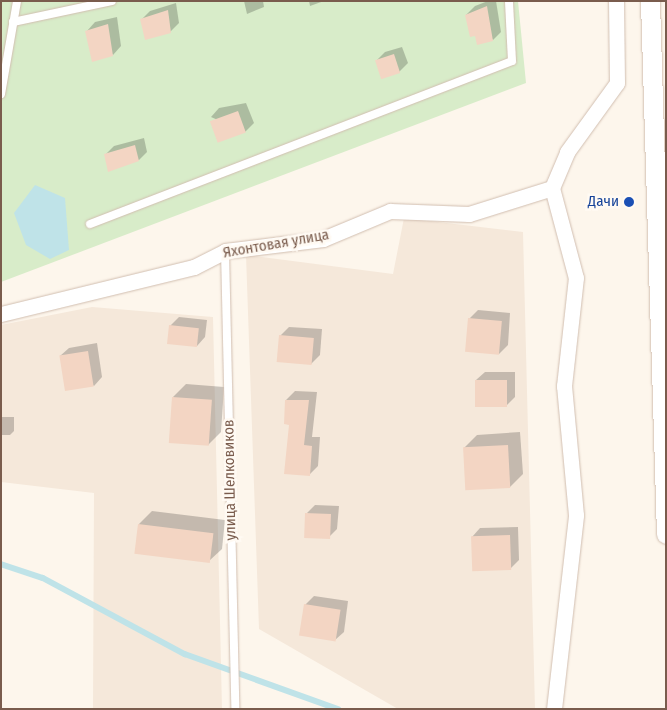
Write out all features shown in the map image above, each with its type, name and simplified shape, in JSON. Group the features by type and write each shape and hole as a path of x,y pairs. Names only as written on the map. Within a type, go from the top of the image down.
{"street":[{"path":"554,709 576,515 564,386 576,278 552,188 567,152 617,83 616,1"},
{"path":"650,1 666,534"},
{"name":"Яхонтовая улица","path":"1,314 194,267 225,251 322,239 390,212 469,214 552,188"}],"lane":[{"path":"1,94 16,1"},
{"path":"13,22 112,1"},
{"path":"90,224 512,61 509,1"},
{"name":"улица Шелковиков","path":"225,251 235,709"}],"shaded area":[{"path":"404,218 523,232 535,709 398,709 259,629 246,255 393,274"},
{"path":"92,307 213,317 222,709 93,709 94,493 1,482 1,325"}],"green space":[{"path":"1,1 518,1 526,83 1,282"}],"water":[{"path":"35,185 65,198 69,250 50,259 26,245 14,213"}],"building":[{"path":"487,6 493,41 477,45 475,36 470,37 465,15"},
{"path":"168,10 171,33 145,40 140,19"},
{"path":"108,24 113,56 92,62 85,31"},
{"path":"394,54 400,73 381,79 375,60"},
{"path":"238,111 246,133 218,143 210,121"},
{"path":"135,145 139,161 108,172 104,154"},
{"path":"468,318 502,321 499,355 465,352"},
{"path":"169,325 199,328 197,347 167,344"},
{"path":"279,335 314,338 312,365 277,362"},
{"path":"88,351 94,387 65,391 59,356"},
{"path":"475,380 507,380 507,407 475,407"},
{"path":"172,397 212,400 209,446 169,443"},
{"path":"285,400 309,400 304,445 312,446 310,476 284,474 289,425 284,424"},
{"path":"508,445 510,488 465,490 463,447"},
{"path":"305,513 331,514 330,539 304,538"},
{"path":"138,524 213,533 210,563 134,554"},
{"path":"510,535 511,570 472,571 471,536"},
{"path":"304,604 341,610 336,641 299,636"}],"waterway":[{"path":"1,564 43,578 185,654 338,709"}],"place":[{"name":"Дачи","path":"629,202"}]}
